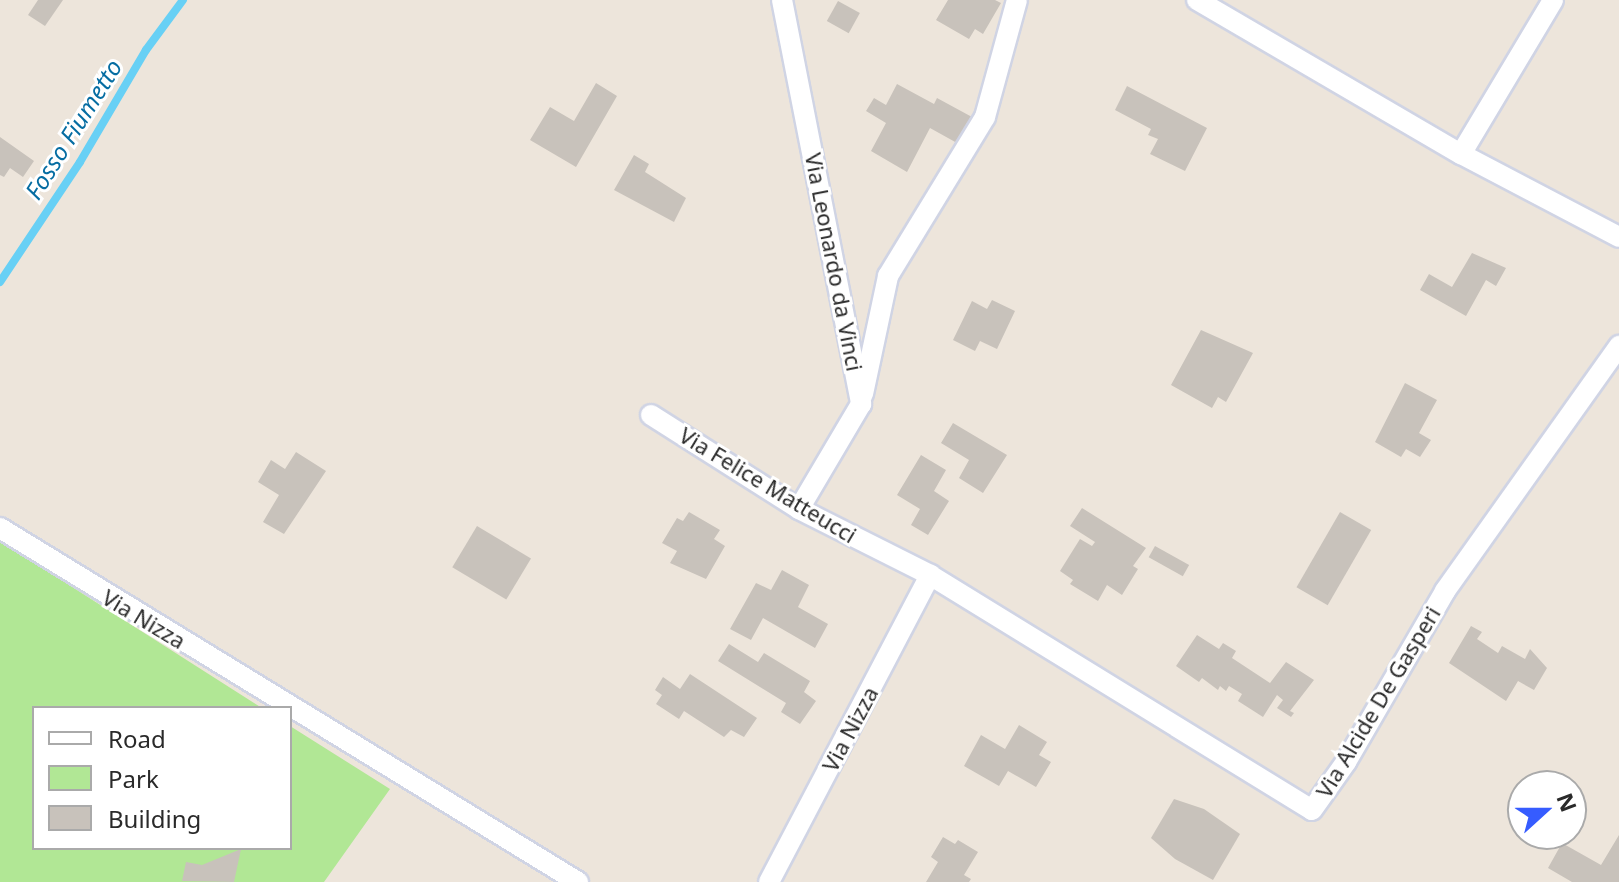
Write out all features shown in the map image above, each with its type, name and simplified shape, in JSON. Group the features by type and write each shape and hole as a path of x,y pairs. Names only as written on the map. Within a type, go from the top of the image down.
{"street":[{"name":"Via Leonardo da Vinci","path":"782,0 861,404"},
{"path":"799,509 861,404 888,276 985,117 1017,0"},
{"path":"1197,0 1461,154 1619,237"},
{"path":"1461,154 1553,0"},
{"name":"Via Alcide De Gasperi","path":"930,575 1312,810 1346,762 1445,591 1619,346"},
{"name":"Via Felice Matteucci","path":"651,415 799,509 930,575"},
{"name":"Via Nizza","path":"0,528 291,706"},
{"name":"Via Nizza","path":"769,882 930,575"},
{"name":"Via Nizza","path":"292,707 578,882"}],"green space":[{"path":"0,541 259,706 32,706 32,850 292,850 292,727 390,789 324,882 0,882"}],"building":[{"path":"38,0 63,0 45,26 28,15"},
{"path":"948,0 995,0 1001,3 983,34 975,29 969,39 936,20"},
{"path":"838,1 860,13 849,33 827,21"},
{"path":"596,83 617,96 576,167 530,140 550,107 574,121"},
{"path":"897,84 934,104 937,98 972,117 957,143 930,128 907,172 871,151 886,123 866,111 874,98 886,105"},
{"path":"1127,86 1207,128 1185,171 1150,154 1158,139 1148,135 1151,129 1115,110"},
{"path":"0,137 34,161 23,177 10,168 4,177 0,175"},
{"path":"634,155 649,164 645,172 686,198 674,222 614,190"},
{"path":"1472,253 1506,268 1496,286 1486,280 1466,316 1420,290 1429,274 1452,287"},
{"path":"992,300 1015,311 997,349 980,341 975,351 953,340 972,301 987,309"},
{"path":"1201,330 1253,353 1226,402 1218,397 1212,408 1171,385"},
{"path":"1405,383 1437,400 1419,433 1431,440 1420,457 1406,449 1401,457 1375,442"},
{"path":"953,423 1007,455 983,493 959,478 969,460 941,443"},
{"path":"296,452 326,471 284,534 263,522 279,495 258,482 271,460 285,469"},
{"path":"921,455 946,470 934,491 949,501 928,535 911,525 920,509 897,495"},
{"path":"1082,508 1146,548 1133,566 1138,569 1122,595 1107,585 1098,601 1070,584 1073,580 1060,571 1080,539 1092,546 1095,542 1070,526"},
{"path":"689,512 720,530 714,539 725,546 706,579 670,563 677,551 662,543 677,518 683,521"},
{"path":"1340,512 1371,530 1328,605 1296,587"},
{"path":"477,526 531,558 506,600 452,567"},
{"path":"1155,546 1189,565 1183,576 1149,557"},
{"path":"782,570 809,585 798,607 828,624 815,648 763,618 751,640 730,629 756,583 771,590"},
{"path":"1471,626 1482,632 1477,639 1498,653 1502,646 1525,659 1530,649 1547,668 1534,690 1518,681 1506,701 1449,663"},
{"path":"1197,635 1219,649 1223,643 1236,651 1232,658 1270,683 1286,662 1314,680 1290,711 1294,713 1291,717 1277,708 1283,700 1277,695 1263,717 1238,701 1242,694 1229,686 1226,691 1220,686 1218,690 1202,678 1199,682 1176,666"},
{"path":"729,644 758,662 764,653 810,681 804,692 816,701 800,724 781,712 786,703 718,661"},
{"path":"690,674 757,718 744,737 731,730 724,737 684,711 679,719 656,704 662,695 655,690 663,677 680,689"},
{"path":"1019,725 1047,742 1039,755 1051,762 1036,787 1008,771 999,786 964,766 981,735 1005,749"},
{"path":"1174,799 1204,809 1240,834 1213,880 1175,859 1151,838"},
{"path":"1619,835 1619,882 1572,882 1548,868 1558,850 1574,850 1601,865"},
{"path":"943,837 955,844 958,840 978,852 964,875 971,879 969,882 926,882 938,862 931,857"},
{"path":"241,850 234,882 182,881 186,862 202,865"}],"waterway":[{"name":"Fosso Fiumetto","path":"0,282 80,162 146,50 183,0"}]}
